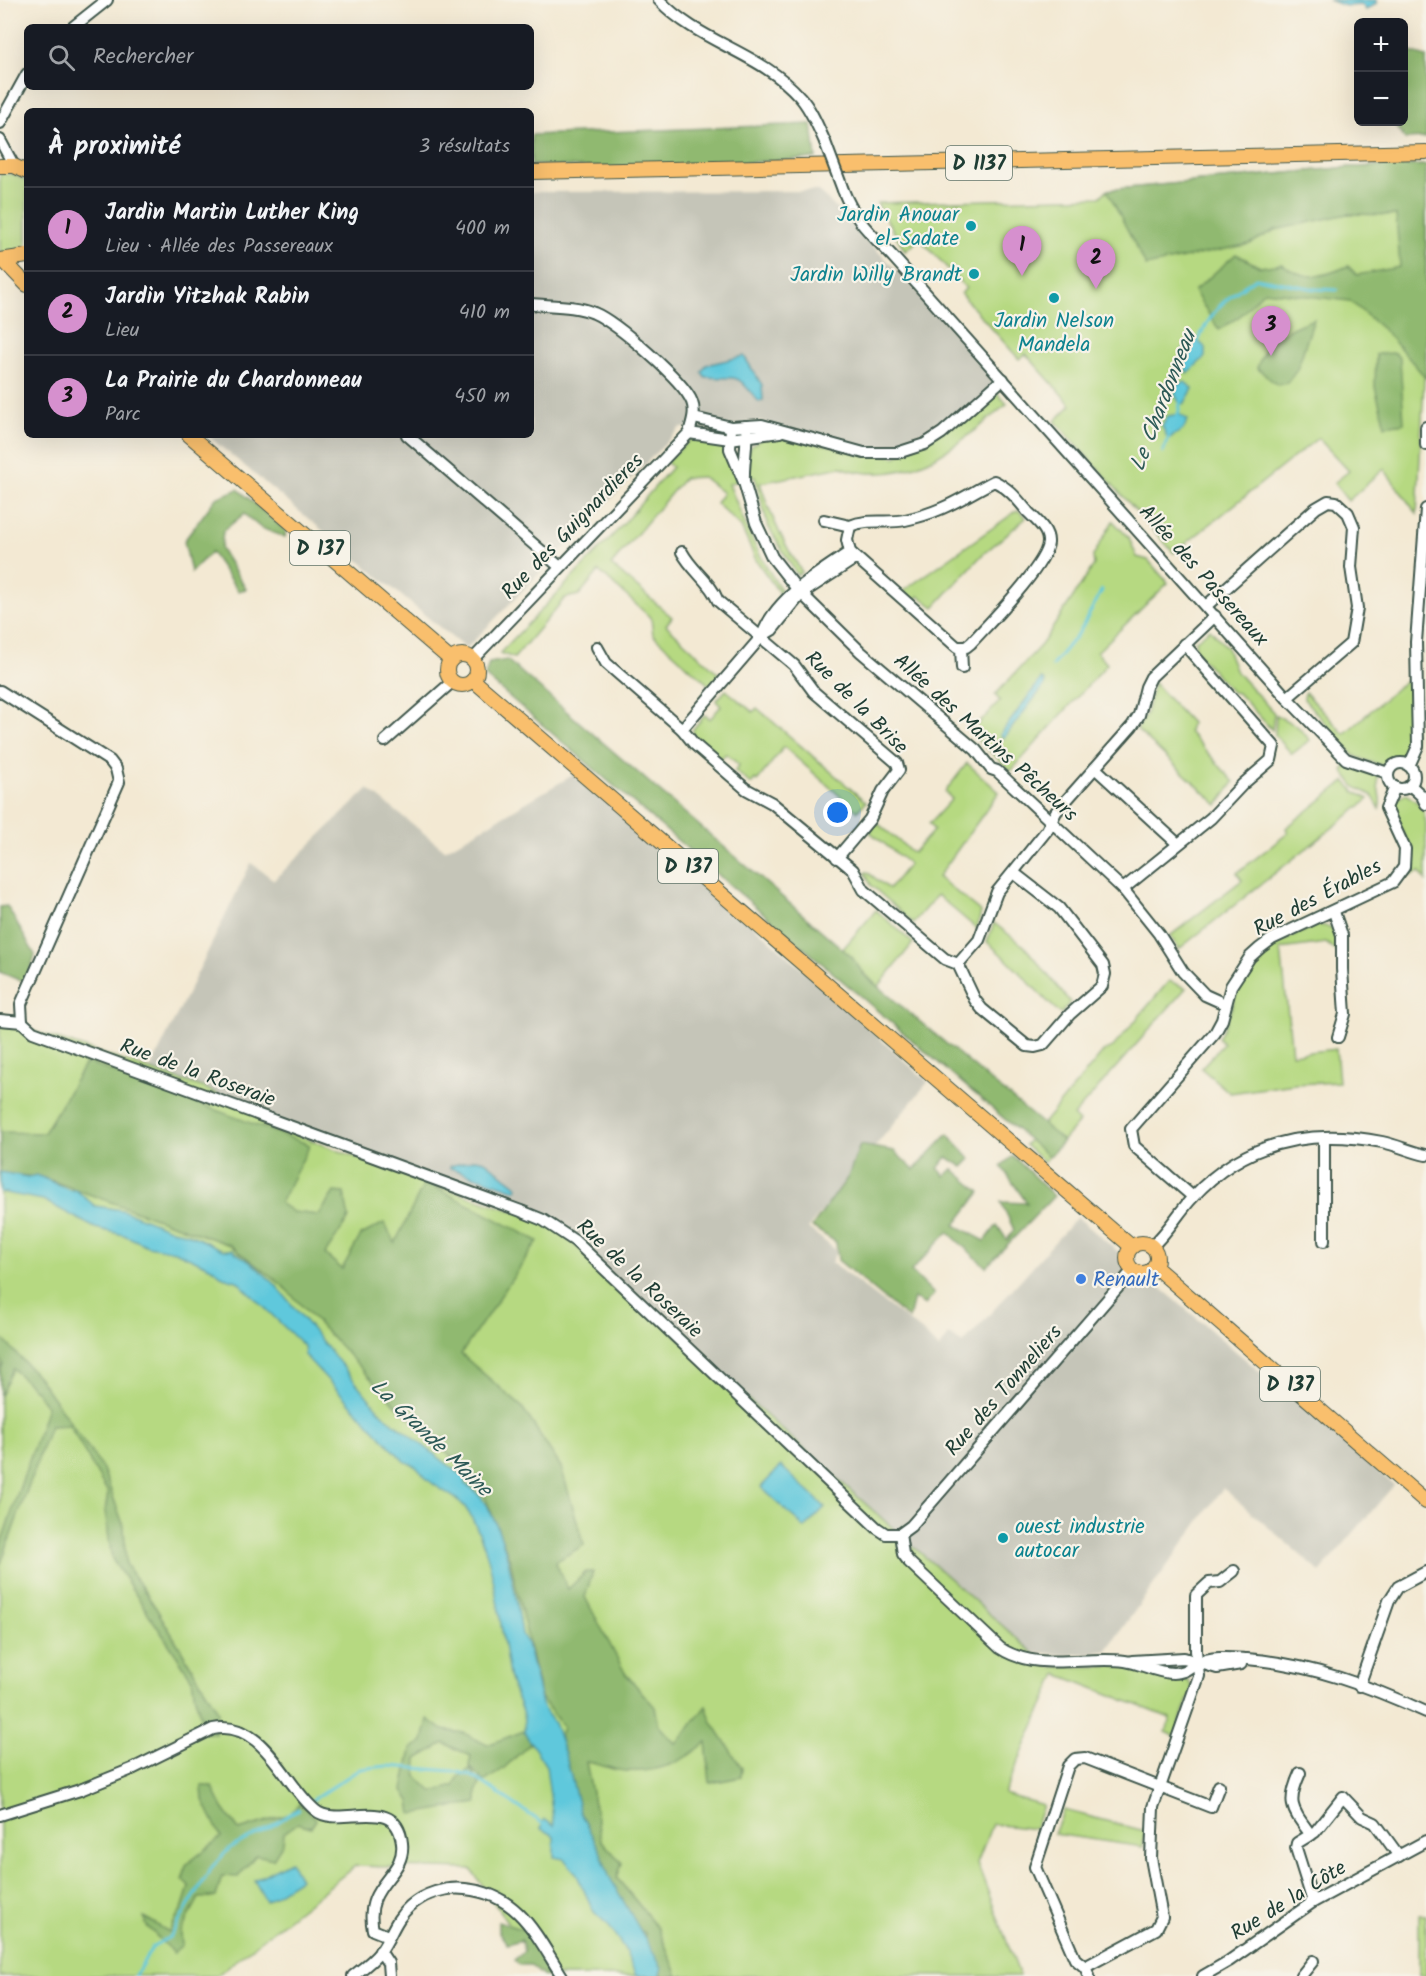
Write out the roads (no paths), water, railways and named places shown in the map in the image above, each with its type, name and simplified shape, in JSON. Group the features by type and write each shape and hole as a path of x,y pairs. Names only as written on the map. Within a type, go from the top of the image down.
{"main road":[{"name":"D 1137","path":"534,172 719,170 1426,152"},
{"path":"2,261 24,257"},
{"path":"2,261 24,282"},
{"name":"D 137","path":"192,438 451,660"},
{"path":"464,655 473,659 477,672 473,680 461,685 452,682 447,669 451,660 464,655"},
{"name":"D 137","path":"473,680 1132,1247"},
{"path":"1144,1243 1152,1246 1157,1258 1154,1266 1147,1272 1133,1270 1127,1261 1132,1247 1144,1243"},
{"name":"D 137","path":"1154,1266 1426,1502"}],"street":[{"path":"77,24 107,0"},
{"name":"Allée des Passereaux","path":"659,0 691,27 764,64 802,98 825,142 852,213 863,227 1003,379 1287,698 1346,759 1388,773"},
{"path":"0,123 24,79"},
{"path":"0,140 14,168"},
{"path":"534,304 581,309 600,316 675,378 693,404 694,418 746,432"},
{"path":"689,433 730,439 762,425 864,453 897,453 925,444 942,434 1003,379"},
{"name":"Rue des Guignardieres","path":"473,659 689,433 694,418"},
{"path":"1426,427 1426,445"},
{"name":"Allée des Martins Pêcheurs","path":"731,428 730,449 744,482 756,523 768,548 799,591 861,652 976,750 991,769 997,771 1123,888 1159,934 1183,972 1205,995 1225,1004"},
{"name":"Allée des Martins Pêcheurs","path":"744,482 743,460 748,447 746,432"},
{"path":"410,438 560,567"},
{"path":"824,520 850,526 860,522 903,520 945,509 994,481 1005,486 1044,529 1048,541 1046,549 1021,587 972,643 961,648"},
{"path":"1206,606 1316,508 1328,501 1336,502 1348,513 1354,527 1351,567 1358,608 1352,643 1287,698"},
{"path":"1426,509 1419,576 1421,648 1418,746 1409,766 1411,782 1426,804"},
{"path":"850,526 847,540 853,555 945,638 961,648"},
{"name":"Rue de la Brise","path":"682,552 689,566 712,586 718,601 762,636 794,665 814,692 897,763 899,771 883,791 870,819 837,858"},
{"path":"682,729 762,636 765,627 799,591 853,555"},
{"path":"958,964 979,940 998,892 1014,873 1056,812 1139,715 1151,677 1215,616"},
{"path":"1123,888 1211,819 1243,784 1272,760 1275,753 1274,746 1184,644"},
{"path":"597,647 606,663 682,729 694,744 746,789 772,803 853,870 864,890 945,959 958,964 975,1000 982,1009 1027,1046 1035,1047 1043,1044 1070,1014 1102,986 1105,974 1103,965 1059,908 1014,873"},
{"path":"961,648 962,669"},
{"path":"385,741 452,682"},
{"path":"0,691 110,761 116,769 119,782 21,1004 22,1022"},
{"path":"1409,766 1399,763 1388,773 1389,781 1395,787 1400,789 1411,782 1426,779"},
{"path":"1095,768 1178,844"},
{"name":"Rue des Érables","path":"1193,1197 1134,1146 1131,1129 1215,1033 1222,1020 1231,986 1260,948 1272,939 1334,912 1393,882 1404,867 1406,849 1386,808 1395,787"},
{"path":"1334,912 1342,936 1345,1014 1338,1037"},
{"name":"Rue de la Roseraie","path":"0,1020 22,1022 33,1032 550,1223 575,1241 620,1282 877,1528 886,1534 900,1534"},
{"path":"1324,1138 1324,1241"},
{"path":"1152,1246 1193,1197 1225,1167 1251,1151 1271,1145 1324,1138 1382,1142 1426,1155"},
{"name":"Rue des Tonneliers","path":"900,1534 911,1526 1133,1270"},
{"path":"900,1534 903,1554 909,1562 1000,1648 1012,1655 1031,1661 1129,1661 1171,1673 1186,1672 1197,1663"},
{"path":"1219,1786 1211,1807 1159,1786 1085,1758 1075,1759 1068,1766 1035,1867 1075,1959 1087,1971 1156,1929 1162,1917 1151,1858 1153,1807 1159,1786 1196,1690 1199,1676 1196,1595 1209,1583 1221,1582 1234,1571"},
{"path":"1359,1686 1389,1601 1398,1587 1426,1572"},
{"path":"1197,1663 1216,1668 1245,1663 1277,1662 1314,1669 1426,1712"},
{"path":"0,1815 101,1782 213,1729 224,1727 235,1729 253,1739 271,1756 316,1811 329,1817 368,1813 385,1818 397,1826 403,1844 400,1860 371,1901 373,1930 388,1936"},
{"path":"1300,1773 1292,1791 1292,1809 1311,1835"},
{"path":"1313,1902 1296,1848 1297,1843 1311,1835 1343,1797 1362,1817 1376,1823 1399,1856"},
{"name":"Rue de la Côte","path":"1203,1976 1229,1961 1313,1902 1426,1841"},
{"path":"353,1976 380,1951 411,1905 430,1893 452,1887 480,1890 499,1897 527,1921 562,1976"},
{"path":"380,1951 388,1963 389,1976"},
{"path":"1301,1976 1313,1961"}],"water":[{"path":"1328,0 1377,0 1376,4 1366,10 1362,5 1346,6"},
{"path":"1198,341 1205,347 1205,357 1187,374 1182,353 1187,342"},
{"path":"744,356 762,385 763,400 759,402 740,381 731,378 705,377 702,372 706,365"},
{"path":"1185,382 1193,389 1184,404 1179,402 1175,395 1176,385"},
{"path":"1179,414 1188,420 1183,430 1168,439 1162,426 1168,416"},
{"path":"1041,679 1045,681 1044,686 1004,738 1000,735"},
{"path":"476,1159 485,1161 518,1187 516,1190 450,1168 450,1166"},
{"path":"0,1172 28,1177 37,1175 69,1190 76,1190 95,1206 122,1210 172,1230 187,1233 223,1250 232,1250 274,1283 381,1413 464,1477 465,1484 478,1494 489,1510 506,1551 522,1634 527,1643 543,1708 554,1723 567,1760 580,1812 601,1853 609,1876 662,1968 659,1976 636,1976 624,1948 608,1925 594,1912 576,1873 564,1859 554,1857 554,1836 541,1829 544,1819 554,1826 546,1766 524,1732 522,1711 509,1675 490,1566 484,1544 465,1507 436,1486 417,1468 404,1461 310,1361 305,1355 304,1346 237,1281 223,1277 214,1269 175,1251 148,1246 124,1235 95,1228 43,1200 0,1192"},
{"path":"781,1466 825,1507 805,1528 761,1487"},
{"path":"290,1861 300,1879 266,1901 254,1880"}],"waterway":[{"name":"Le Chardonneau","path":"1197,344 1220,305 1256,278 1315,289 1337,290"},
{"name":"Le Chardonneau","path":"1178,416 1181,399"},
{"name":"Le Chardonneau","path":"1163,452 1169,436"},
{"name":"Le Chardonneau","path":"1052,666 1080,631 1102,590"},
{"path":"311,1801 360,1769 387,1766 453,1771 470,1775 545,1825"},
{"path":"135,1976 153,1946 170,1937 212,1867 230,1848 269,1828 298,1809"}],"place":[{"name":"Jardin Anouar el-Sadate","path":"971,226"},
{"name":"Jardin Willy Brandt","path":"974,274"},
{"name":"Jardin Martin Luther King","path":"1022,276"},
{"name":"Jardin Yitzhak Rabin","path":"1096,289"},
{"name":"Jardin Nelson Mandela","path":"1054,298"},
{"name":"La Prairie du Chardonneau","path":"1271,356"},
{"name":"Renault","path":"1081,1279"},
{"name":"ouest industrie autocar","path":"1003,1538"}],"water label":[{"name":"La Grande Maine","path":"432,1437"}]}
